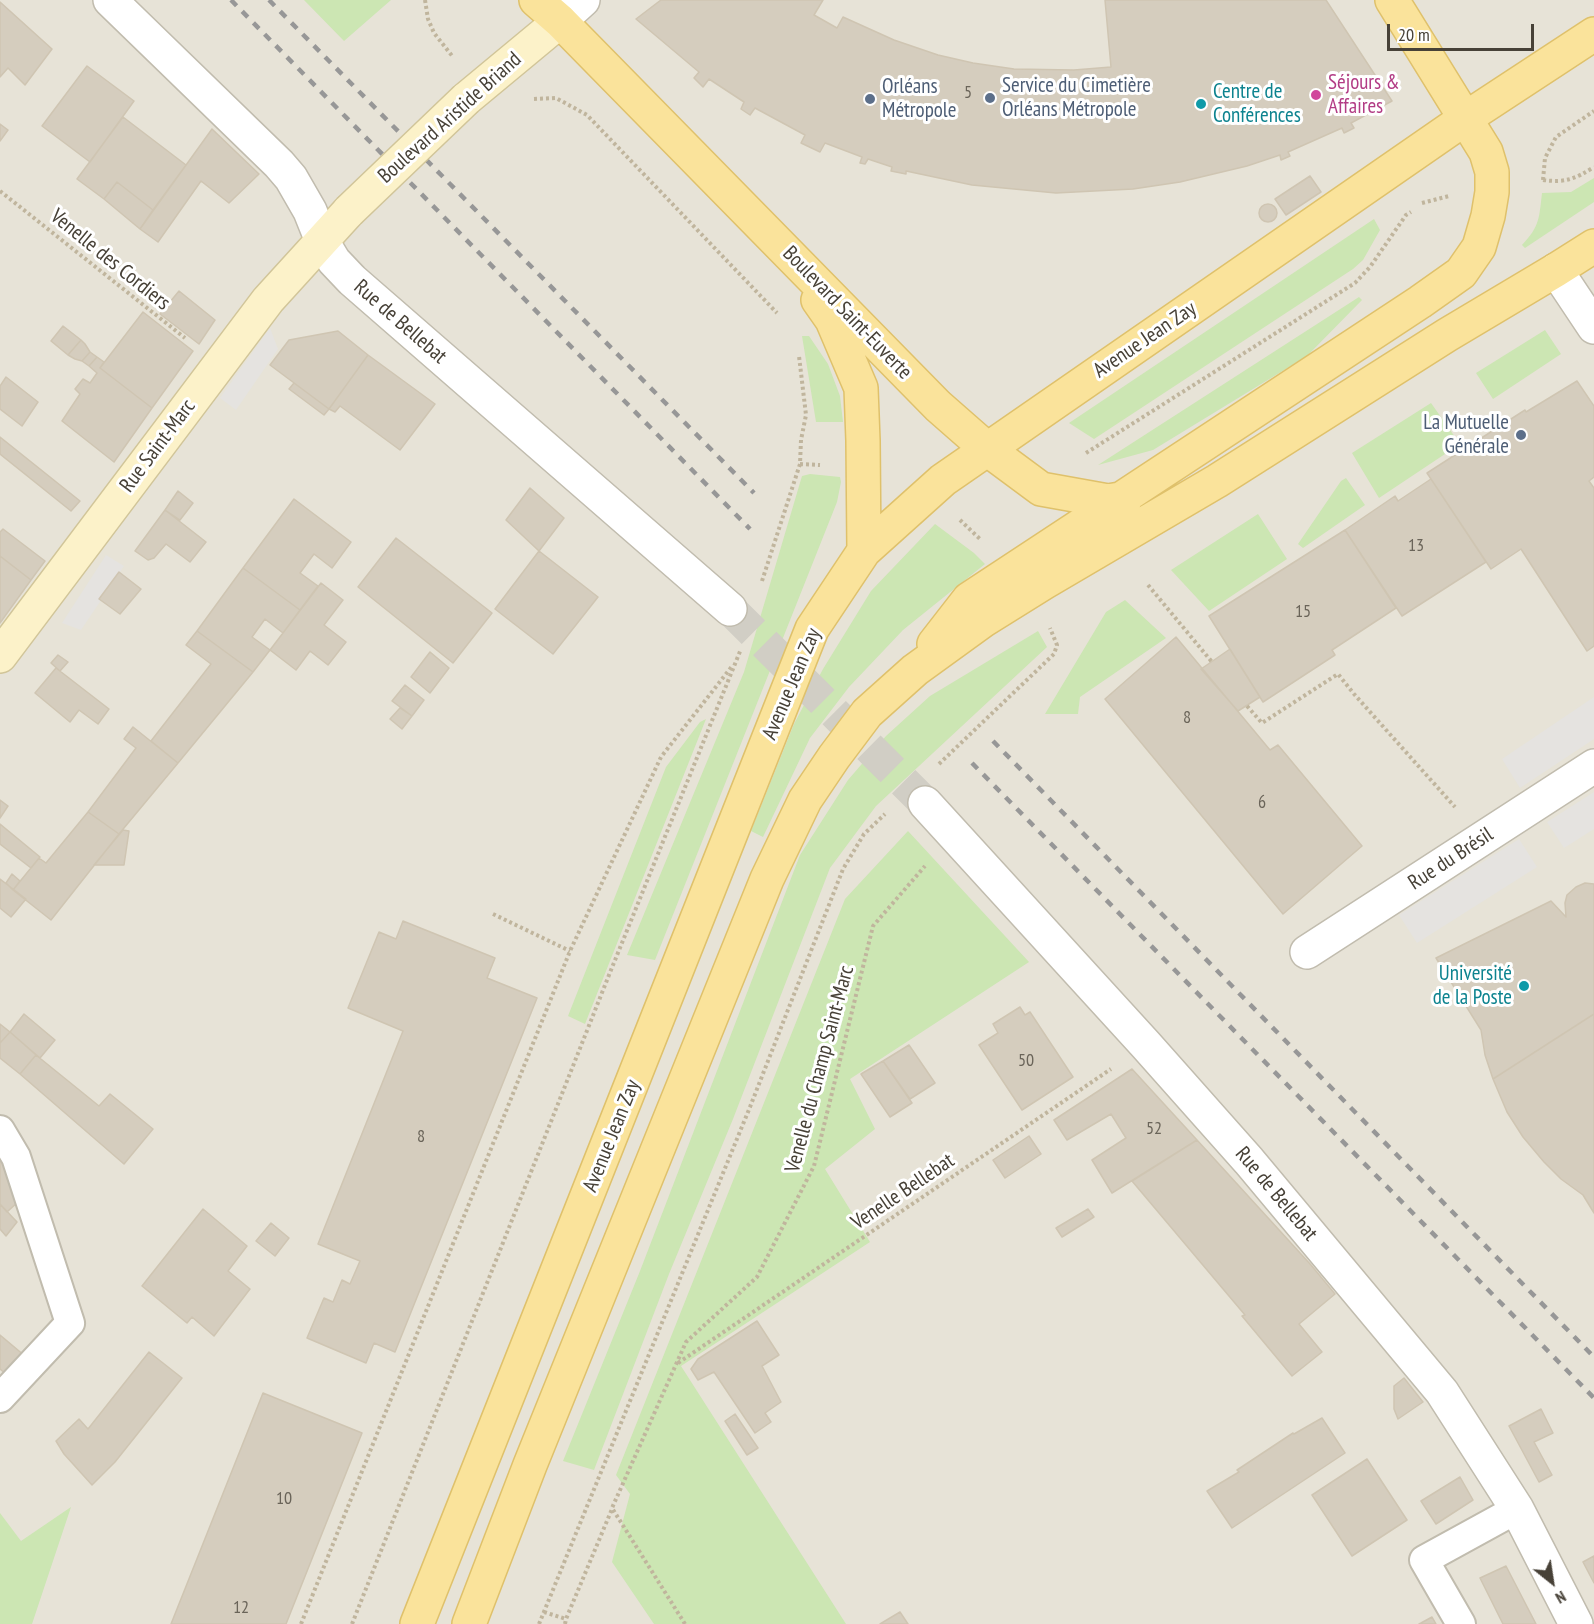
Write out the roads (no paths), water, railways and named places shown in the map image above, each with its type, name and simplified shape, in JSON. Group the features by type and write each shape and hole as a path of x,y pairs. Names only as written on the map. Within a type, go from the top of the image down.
{"main road":[{"path":"915,670 969,599 1461,273 1479,247 1488,216 1492,192 1492,172 1486,152 1392,0"},
{"name":"Boulevard Saint-Euverte","path":"560,7 775,239 938,406 987,449 1041,489 1108,501 1217,481"},
{"name":"Avenue Jean Zay","path":"417,1624 812,629 864,551 930,490 987,449 1466,118 1594,34"},
{"path":"775,239 832,320 861,388 864,551"},
{"path":"469,1624 535,1454 767,879 805,800 867,713 915,670 1001,610 1217,481 1447,335 1594,246"}],"street":[{"name":"Rue de Bellebat","path":"110,0 279,164 291,178 310,211 322,241 334,261 352,280 730,609"},
{"name":"Boulevard Aristide Briand","path":"322,241 560,7"},
{"name":"Rue Saint-Marc","path":"0,656 268,300 322,241"},
{"path":"1556,270 1594,327"},
{"name":"Rue du Brésil","path":"1307,952 1594,766"},
{"name":"Rue de Bellebat","path":"925,803 1249,1161 1442,1392 1517,1509 1576,1624"}],"lane":[{"path":"0,1130 16,1157 70,1323 0,1398"},
{"path":"1461,1624 1424,1560 1517,1509"}],"tunnel":[{"path":"730,609 925,803"}],"railway":[{"path":"231,0 750,529"},
{"path":"269,0 754,493"},
{"path":"993,741 1594,1357"},
{"path":"972,763 1594,1398"}],"place":[{"name":"Séjours & Affaires","path":"1316,95"},
{"name":"Service du Cimetière Orléans Métropole","path":"990,98"},
{"name":"Orléans Métropole","path":"870,99"},
{"name":"Centre de Conférences","path":"1201,104"},
{"name":"La Mutuelle Générale","path":"1521,435"},
{"name":"Université de la Poste","path":"1524,986"}]}
